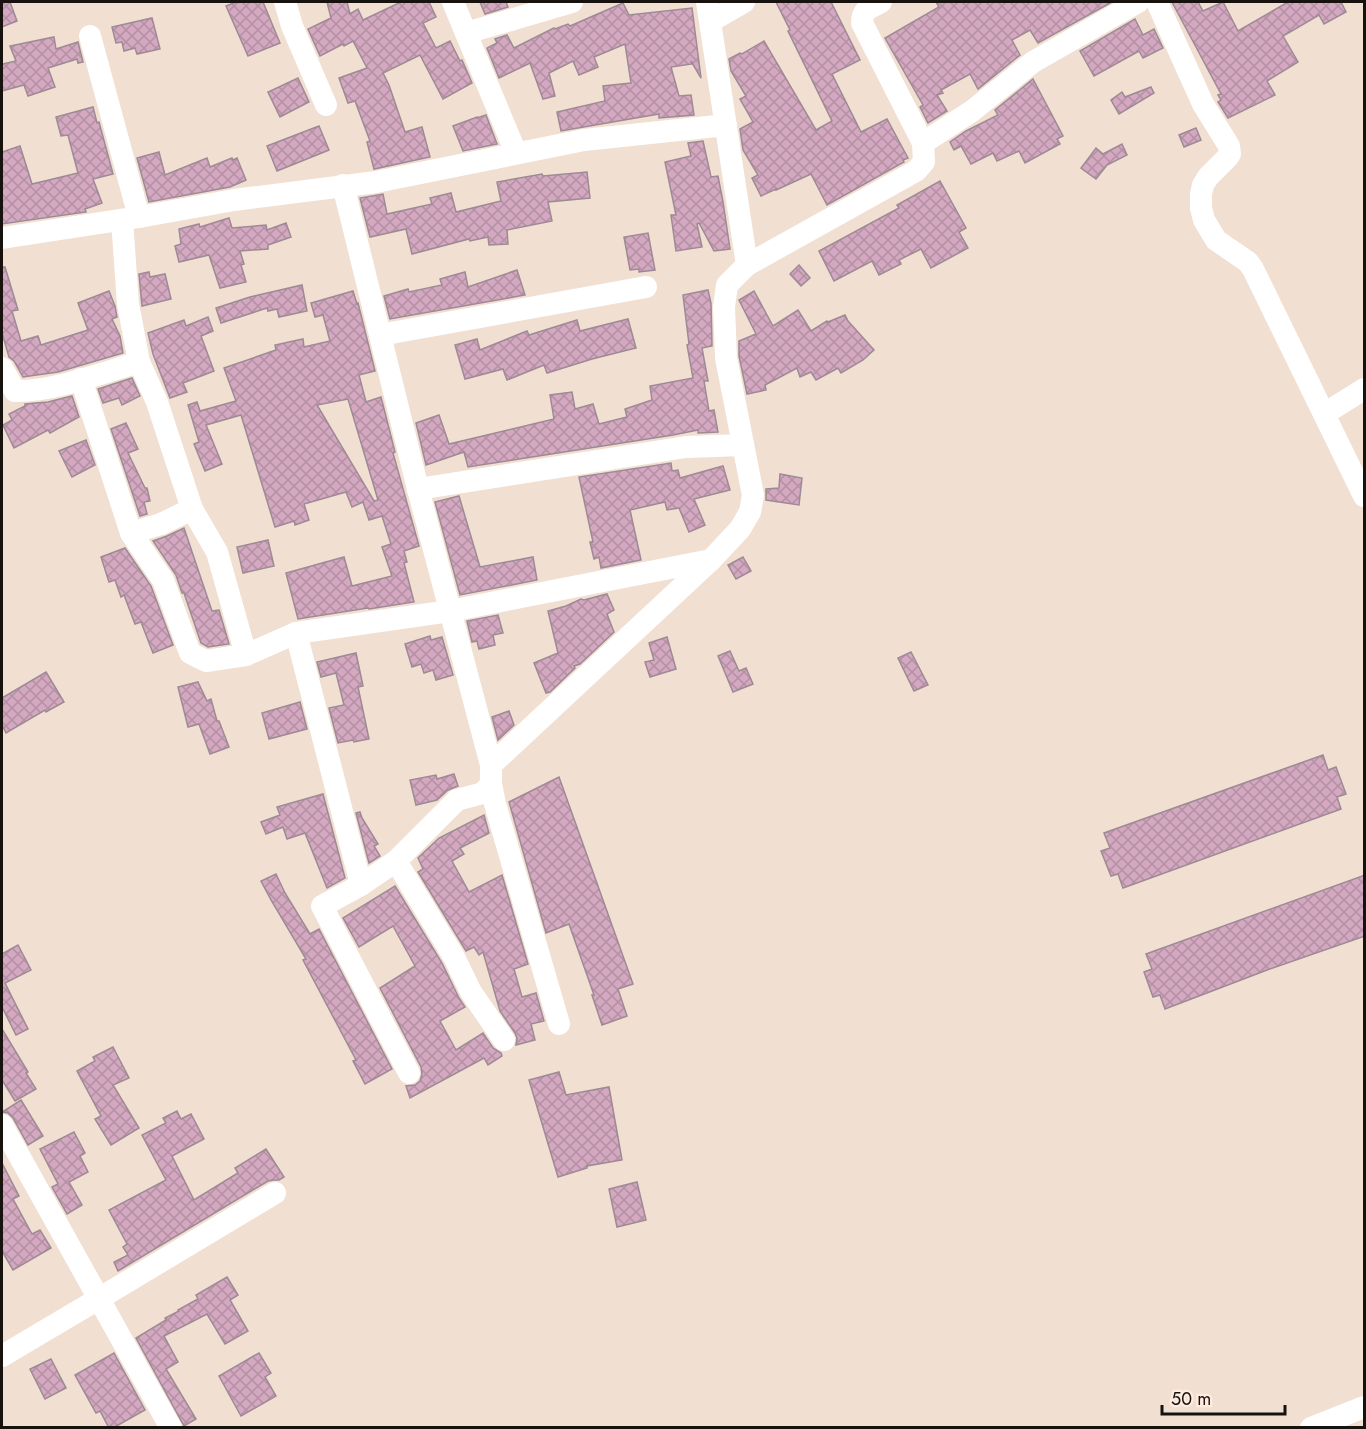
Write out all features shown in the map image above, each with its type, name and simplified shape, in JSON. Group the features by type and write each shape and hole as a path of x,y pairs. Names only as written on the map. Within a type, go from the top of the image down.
{"street":[{"path":"285,2 292,26 326,105"},
{"path":"453,2 516,153"},
{"path":"466,33 572,2"},
{"path":"744,2 709,11 747,265"},
{"path":"409,1073 322,906 361,885 396,861 456,801 483,793 491,774 740,529 750,512 753,495 726,358 724,307 727,285 747,265 916,171 924,162 923,143 862,23 862,15 867,9 880,2"},
{"path":"923,143 972,111 1033,62 1138,2"},
{"path":"1157,2 1203,104 1230,150 1228,157 1203,185 1200,201 1204,220 1216,240 1248,262 1253,269 1365,496"},
{"path":"90,36 131,218 128,304 139,362 157,402 192,509 217,552 246,655"},
{"path":"2,238 234,200 376,182 584,140 726,125"},
{"path":"343,185 491,774 495,804 559,1024"},
{"path":"380,335 646,287"},
{"path":"2,368 15,391 30,391 139,362"},
{"path":"81,379 131,533 163,580 190,653 206,662 246,655 296,633 450,610 711,560"},
{"path":"1324,414 1365,389"},
{"path":"418,489 686,447 743,446"},
{"path":"131,533 161,525 192,509"},
{"path":"296,633 361,885"},
{"path":"396,861 454,957 471,992 504,1040"},
{"path":"4,1132 171,1428"},
{"path":"2,1356 275,1193"},
{"path":"1311,1428 1365,1407"}],"building":[{"path":"2,2 10,2 17,21 2,27"},
{"path":"236,2 263,2 280,43 248,56 226,6"},
{"path":"327,2 347,2 350,14 358,9 363,20 401,2 429,2 436,17 423,23 436,48 450,41 460,61 462,60 472,83 443,99 420,55 383,73 405,132 422,127 430,157 374,169 367,142 370,141 355,101 348,103 339,78 367,68 353,41 320,56 308,29 331,18"},
{"path":"480,2 506,2 508,7 485,14"},
{"path":"776,2 831,2 860,60 832,74 861,132 887,119 908,158 827,205 811,174 761,196 752,178 758,175 743,150 740,129 753,122 740,99 746,96 731,71 729,59 764,41 816,130 832,121"},
{"path":"936,2 1112,2 1038,43 1030,30 1012,40 1020,55 978,89 970,74 941,90 943,93 937,95 947,111 928,123 920,107 923,105 885,38 939,7"},
{"path":"1172,2 1198,2 1203,11 1223,2 1238,31 1288,2 1341,2 1346,12 1324,24 1319,15 1283,36 1298,62 1267,81 1275,95 1228,118 1218,102 1221,100 1218,95 1221,94"},
{"path":"623,3 629,15 692,8 701,78 691,61 692,64 671,67 679,96 691,95 694,115 659,118 659,114 561,131 557,112 605,101 603,86 631,83 625,44 594,57 598,67 579,75 573,61 549,73 555,96 543,99 530,63 499,78 487,48 497,43 495,39 507,35 514,48 554,28 568,24 570,26"},
{"path":"152,18 160,49 137,54 135,48 124,51 122,42 116,43 112,27"},
{"path":"1135,19 1143,35 1154,29 1163,48 1143,58 1139,51 1094,76 1080,51"},
{"path":"54,37 56,49 78,42 83,62 78,63 77,59 48,68 55,87 28,96 24,85 2,91 2,64 16,61 10,46"},
{"path":"298,78 309,102 280,117 268,92"},
{"path":"1033,79 1063,136 1057,139 1060,144 1025,163 1019,151 997,161 993,153 971,164 961,146 954,150 950,142 998,115 995,110"},
{"path":"1151,87 1154,93 1119,114 1111,100 1122,92 1125,97"},
{"path":"93,107 113,174 93,179 102,203 85,209 86,212 2,224 2,152 20,146 32,184 78,173 68,135 61,136 56,117"},
{"path":"486,115 497,144 463,151 453,126"},
{"path":"319,126 329,150 277,171 267,146"},
{"path":"1196,128 1201,140 1184,147 1179,135"},
{"path":"703,141 711,177 718,176 730,249 714,251 699,223 697,224 702,247 676,251 671,215 676,215 665,162 691,156 688,143"},
{"path":"1122,144 1127,155 1107,165 1096,179 1081,168 1096,148 1103,154"},
{"path":"159,152 165,175 207,158 210,167 237,158 246,180 230,187 149,202 137,158"},
{"path":"587,172 590,198 548,202 552,221 507,230 508,244 489,245 488,237 470,241 469,239 412,254 406,229 370,237 360,198 383,194 387,214 432,204 430,198 451,193 456,212 501,201 497,182 542,174 543,176"},
{"path":"940,181 966,228 959,232 968,248 931,268 921,249 899,260 901,264 879,275 872,261 834,281 819,251 899,208 897,205"},
{"path":"229,218 232,228 266,225 267,230 286,223 291,237 268,245 268,249 240,251 246,282 220,288 209,255 179,262 175,246 181,244 179,229 199,224 200,227"},
{"path":"648,233 655,270 639,272 639,269 630,270 624,237"},
{"path":"799,265 810,278 801,286 790,274"},
{"path":"2,267 5,267 18,310 12,311 21,341 38,336 41,345 88,330 78,303 109,291 117,317 112,319 120,336 123,353 58,372 23,377 14,361 9,357 2,333"},
{"path":"517,270 525,295 390,319 384,296 408,289 409,292 442,285 440,279 465,272 468,287"},
{"path":"149,272 150,277 165,274 171,299 142,306 139,274"},
{"path":"302,285 307,311 279,317 277,309 268,311 267,308 221,323 216,308 250,297"},
{"path":"708,290 711,303 712,346 702,348 708,381 704,381 709,411 714,410 718,432 698,433 698,430 468,467 464,452 426,465 416,423 439,415 449,444 554,419 550,395 572,392 575,409 593,404 599,424 627,417 625,409 652,400 650,386 693,378 687,345 689,344 683,295"},
{"path":"353,291 375,371 359,375 366,402 381,397 395,452 393,453 419,546 404,551 407,562 404,563 414,602 298,619 286,573 344,557 352,586 392,576 382,547 391,544 382,516 369,520 363,502 352,507 346,492 304,504 309,520 295,525 294,521 275,527 241,415 206,425 222,464 205,471 194,444 199,442 188,405 197,402 200,411 236,401 224,368 276,350 275,345 303,339 304,347 330,341 323,315 315,317 311,303","holes":["348,399 378,500 374,501 317,405"]},
{"path":"754,291 773,326 798,310 811,331 827,321 845,315 874,350 863,360 841,373 838,368 816,380 811,372 800,377 797,368 765,385 766,390 747,394 739,356 739,341 756,334 739,300"},
{"path":"208,317 213,331 201,336 214,371 183,383 187,392 170,398 153,354 148,333 184,320 186,326"},
{"path":"628,319 636,348 547,373 544,365 507,380 503,369 465,379 455,345 477,339 480,350 527,331 529,335 577,320 580,331"},
{"path":"132,378 140,396 122,405 119,398 103,403 98,389"},
{"path":"72,396 79,417 50,433 48,430 14,448 3,425 12,420 9,414 25,404 48,402"},
{"path":"126,423 138,449 128,453 147,488 150,501 144,502 147,514 140,516 111,429"},
{"path":"86,440 95,465 72,477 59,451"},
{"path":"671,463 672,471 678,470 680,478 723,466 730,490 694,499 705,525 689,532 679,508 667,510 665,502 630,510 641,560 601,568 599,557 594,559 590,542 593,542 579,477"},
{"path":"780,474 802,478 799,505 766,500 766,489 779,488"},
{"path":"459,496 480,567 533,557 537,580 460,595 435,502"},
{"path":"184,528 212,611 219,610 229,644 208,647 201,643 176,575 153,541"},
{"path":"268,540 274,566 243,573 237,547"},
{"path":"125,548 151,586 173,645 153,653 141,622 135,624 124,595 121,597 115,580 109,582 101,557"},
{"path":"743,557 751,571 736,579 728,565"},
{"path":"607,594 614,610 607,614 614,632 580,664 574,666 575,668 550,692 546,693 534,663 558,653 548,611 581,599"},
{"path":"498,615 503,633 493,635 495,645 479,649 477,641 472,642 467,621"},
{"path":"430,636 431,640 442,637 453,675 436,680 433,670 424,673 421,664 412,667 405,644"},
{"path":"667,637 676,669 650,677 645,662 654,660 649,643"},
{"path":"730,651 739,671 746,668 753,684 733,692 718,656"},
{"path":"911,652 928,685 914,691 898,658"},
{"path":"356,653 363,686 358,687 369,739 338,743 329,708 344,705 336,673 321,677 317,662"},
{"path":"46,672 64,702 46,712 45,710 6,733 2,725 2,698"},
{"path":"198,682 207,701 211,699 217,721 219,721 229,747 210,754 199,724 188,727 178,687"},
{"path":"300,702 307,729 269,739 262,713"},
{"path":"509,711 514,725 498,740 492,717"},
{"path":"1323,755 1328,770 1336,767 1346,794 1337,797 1341,809 1123,888 1118,874 1111,876 1101,851 1110,848 1104,833"},
{"path":"454,774 458,786 448,790 437,800 416,805 410,780 436,775 437,779"},
{"path":"559,777 633,984 618,989 627,1016 602,1025 569,924 546,933 509,802"},
{"path":"323,794 345,878 327,888 305,833 287,839 283,827 266,834 261,822 280,815 277,807"},
{"path":"360,812 378,844 374,846 380,856 369,863 356,813"},
{"path":"484,815 489,833 460,848 464,854 452,861 469,892 502,875 528,964 514,969 522,997 536,993 544,1021 531,1024 535,1040 516,1045 515,1033 500,1011 483,952 479,955 474,947 466,951 418,872 423,869 418,858 439,838"},
{"path":"276,874 310,934 319,929 392,1069 365,1084 353,1061 356,1060 303,960 306,959 261,881"},
{"path":"1365,875 1365,936 1165,1009 1160,995 1153,997 1144,972 1152,969 1146,954"},
{"path":"395,886 442,963 465,1007 440,1021 456,1050 483,1033 493,1048 502,1056 488,1065 484,1058 410,1098 406,1086 415,1085 420,1081 421,1067 380,988 415,966 393,926 359,947 343,918"},
{"path":"18,945 31,970 5,983 28,1029 16,1035 2,1007 2,954"},
{"path":"2,1029 36,1089 15,1101 2,1080"},
{"path":"113,1047 129,1078 113,1085 139,1128 111,1145 95,1119 101,1116 77,1071 95,1061 93,1057"},
{"path":"559,1072 566,1095 609,1087 622,1160 587,1166 587,1168 558,1177 529,1080"},
{"path":"21,1100 43,1136 28,1145 13,1118 8,1113 2,1112"},
{"path":"177,1111 181,1119 191,1114 204,1139 172,1156 194,1200 238,1173 235,1168 266,1149 284,1177 268,1181 118,1271 114,1262 128,1255 123,1247 127,1244 109,1210 166,1180 142,1135 166,1123 163,1118"},
{"path":"74,1132 85,1153 80,1156 88,1172 69,1182 82,1205 67,1214 52,1187 58,1184 40,1149"},
{"path":"2,1163 19,1196 13,1199 32,1234 40,1230 51,1248 13,1270 2,1251"},
{"path":"637,1182 646,1220 617,1227 609,1189"},
{"path":"227,1277 238,1295 230,1300 248,1331 225,1344 207,1314 164,1336 178,1362 166,1369 196,1419 184,1426 136,1338 198,1299 196,1295"},
{"path":"114,1353 145,1410 109,1428 100,1411 96,1413 75,1375"},
{"path":"259,1353 271,1373 265,1377 276,1396 241,1416 219,1376"},
{"path":"51,1359 66,1388 45,1399 30,1369"}]}
